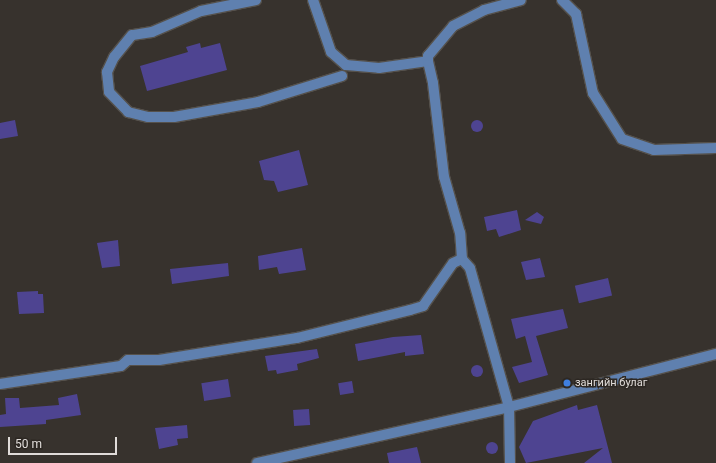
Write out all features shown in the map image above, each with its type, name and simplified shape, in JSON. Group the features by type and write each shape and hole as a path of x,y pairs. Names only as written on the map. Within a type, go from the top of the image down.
{"street":[{"path":"256,0 201,11 152,32 132,35 114,57 107,72 109,92 128,112 148,117 174,118 258,102 342,76"},
{"path":"313,0 331,52 346,65 379,68 428,61"},
{"path":"510,463 509,407 470,268 462,259 460,233 444,177 434,83 428,56 453,26 484,10 521,0"},
{"path":"562,0 576,14 593,93 622,139 654,150 716,148"},
{"path":"0,384 122,366 128,360 159,360 297,338 410,310 423,306 453,263 462,259"},
{"path":"257,463 509,407 716,354"}],"building":[{"path":"200,43 201,48 220,43 227,70 147,91 140,66 188,52 186,47"},
{"path":"15,120 18,136 0,139 0,123"},
{"path":"475,120 479,120 483,126 479,132 475,132 471,128 471,124"},
{"path":"299,150 308,185 278,192 274,181 264,180 259,161"},
{"path":"517,210 521,230 499,237 496,229 487,231 484,217"},
{"path":"537,212 544,217 541,224 525,220"},
{"path":"118,240 120,266 102,268 97,243"},
{"path":"302,248 306,270 279,274 277,267 259,270 258,256"},
{"path":"540,258 545,277 526,280 521,262"},
{"path":"228,263 229,276 172,284 170,269"},
{"path":"608,278 612,296 579,303 575,286"},
{"path":"38,291 38,294 43,294 44,313 19,314 17,292"},
{"path":"563,309 568,328 536,336 548,375 519,383 512,367 532,362 525,336 516,339 511,319"},
{"path":"421,335 424,354 405,356 405,352 358,361 355,344 393,337"},
{"path":"317,349 319,358 297,364 298,370 277,374 276,370 268,371 265,356"},
{"path":"475,365 479,365 483,371 479,377 475,377 471,373 471,369"},
{"path":"228,379 231,397 204,401 201,383"},
{"path":"352,381 354,393 340,395 338,383"},
{"path":"77,394 81,415 46,420 46,424 0,427 0,415 6,414 5,398 19,398 20,408 59,405 58,398"},
{"path":"577,405 578,410 597,405 612,463 584,463 603,448 526,463 519,447 533,421"},
{"path":"309,409 310,425 294,426 293,410"},
{"path":"187,425 188,438 177,439 178,445 159,449 155,428"},
{"path":"490,442 494,442 498,448 494,454 490,454 486,450 486,446"},
{"path":"417,447 421,463 389,463 387,453"}],"place":[{"name":"зангийн булаг","path":"567,383"}]}
